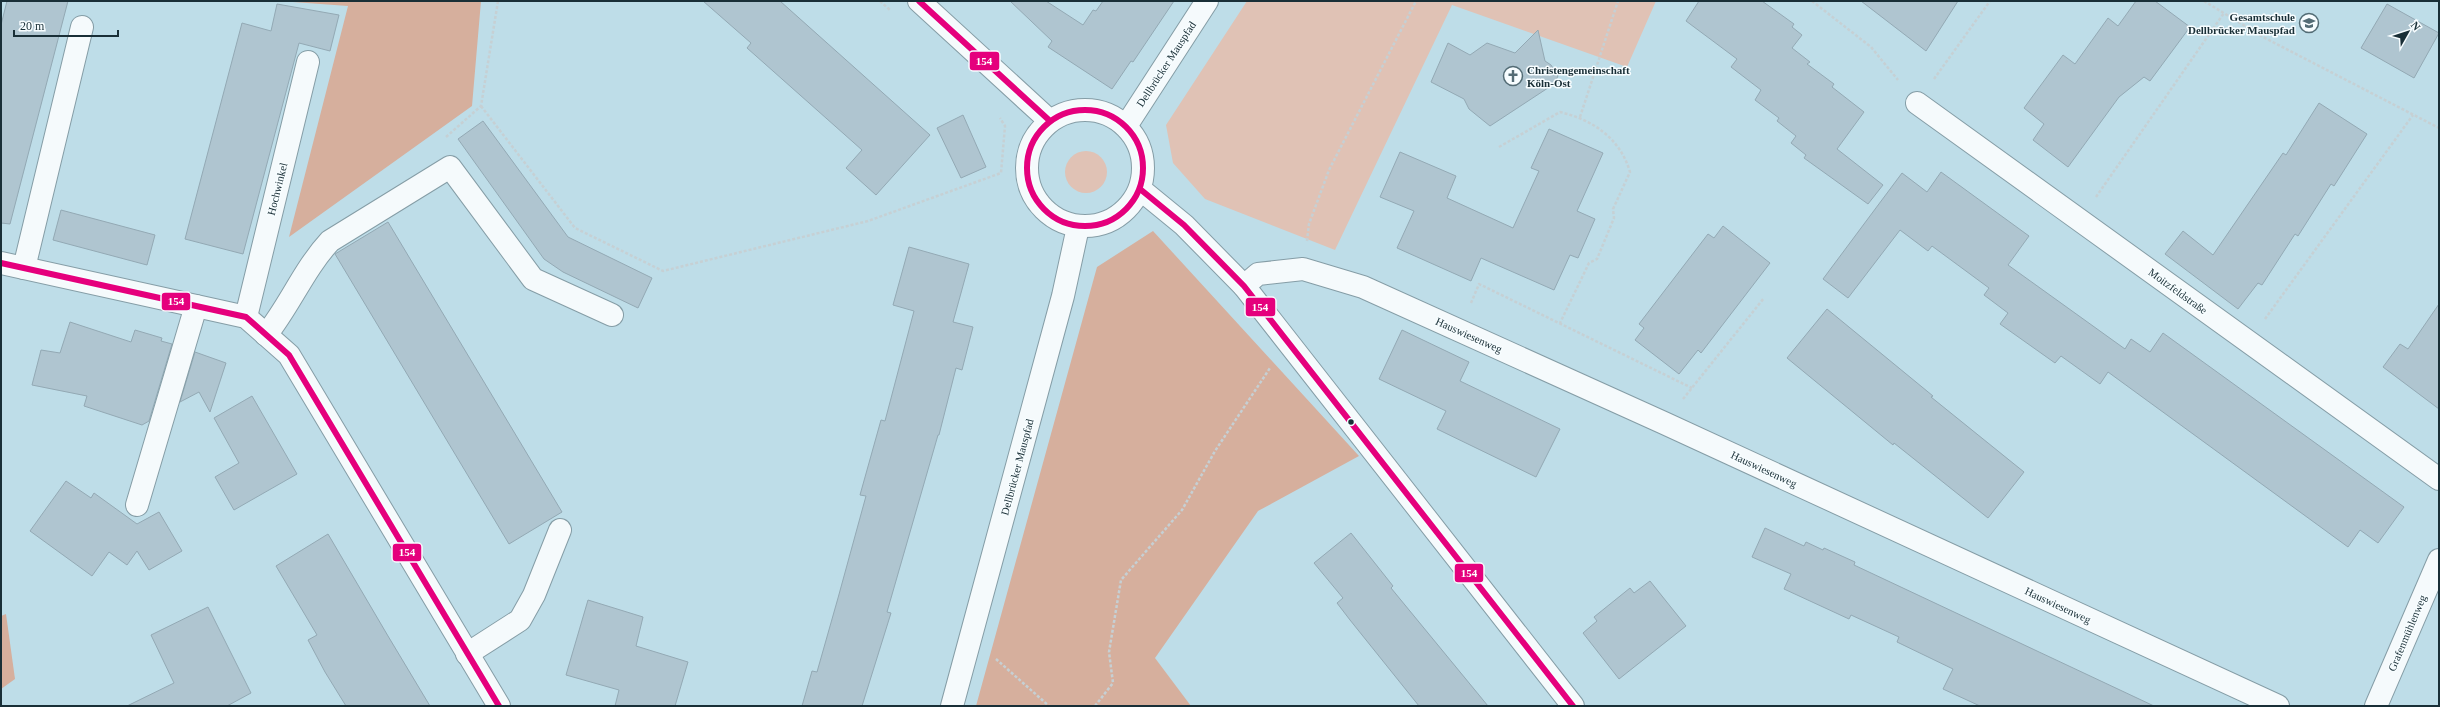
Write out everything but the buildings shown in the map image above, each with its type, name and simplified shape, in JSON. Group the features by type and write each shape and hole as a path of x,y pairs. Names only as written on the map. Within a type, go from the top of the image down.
{"street":[{"path":"918,1 1050,121"},
{"name":"Dellbrücker Mauspfad","path":"1126,126 1207,1"},
{"path":"24,268 82,27"},
{"name":"Hochwinkel","path":"246,317 308,62"},
{"name":"Moitzfeldstraße","path":"1917,103 2439,479"},
{"path":"1088,110 1109,114 1126,126 1136,139 1142,156 1144,172 1140,189 1130,206 1116,219 1098,226 1078,227 1059,221 1048,213 1032,193 1027,174 1028,154 1036,136 1050,121 1068,112 1088,110"},
{"path":"266,335 282,316 315,257 330,241 450,167 533,279 612,315"},
{"path":"1140,189 1184,225 1244,286 1573,706"},
{"name":"Dellbrücker Mauspfad","path":"952,706 1063,296 1078,227"},
{"path":"1,263 246,317 289,355 499,706"},
{"name":"Hauswiesenweg","path":"1244,286 1258,274 1303,269 1363,287 1664,423 2278,706"},
{"path":"137,505 196,306"},
{"path":"467,654 520,620 534,595 560,530"},
{"name":"Grafenmühlenweg","path":"2376,706 2439,560"}],"path":[{"path":"1303,269 1309,224 1329,170 1416,1"},
{"path":"1580,117 1618,1"},
{"path":"1812,1 1871,47 1917,103 1990,1"},
{"path":"2204,1 2263,37 2439,128"},
{"path":"2080,220 2224,13"},
{"path":"481,106 575,228 663,271 868,221 1001,173 1005,126 999,115"},
{"path":"1499,147 1560,112 1580,117 1606,132 1625,156 1630,172 1613,209 1614,218 1597,259 1590,263 1560,324"},
{"path":"2249,342 2413,115"},
{"path":"1458,330 1479,284 1692,388"},
{"path":"1664,423 1764,298"},
{"path":"1095,706 1113,683 1109,652 1121,580 1182,510 1215,451 1288,341"},
{"path":"970,636 1049,706"}],"shaded area":[{"path":"279,1 481,1 472,106 289,237 348,6"},
{"path":"1247,1 1656,1 1627,67 1452,5 1335,250 1205,199 1173,163 1166,125"},
{"path":"1086,151 1101,157 1107,172 1101,187 1086,193 1071,187 1065,172 1071,157"},
{"path":"1153,231 1359,456 1258,511 1155,658 1191,706 976,706 1097,267"},
{"path":"6,614 15,679 1,689 1,616"}],"transit line":[{"name":"154","path":"919,1 1050,121"},
{"name":"154","path":"1085,110 1107,114 1126,127 1139,146 1143,168 1139,190 1126,209 1107,222 1085,226 1063,222 1044,209 1031,190 1027,168 1031,146 1044,127 1063,114 1085,110"},
{"name":"154","path":"1140,189 1184,225 1244,286 1573,706"},
{"name":"154","path":"1,263 246,317 289,355 499,706"}],"place":[{"name":"Gesamtschule Dellbrücker Mauspfad","path":"2309,23"},
{"name":"Christengemeinschaft Köln-Ost","path":"1513,76"}]}
